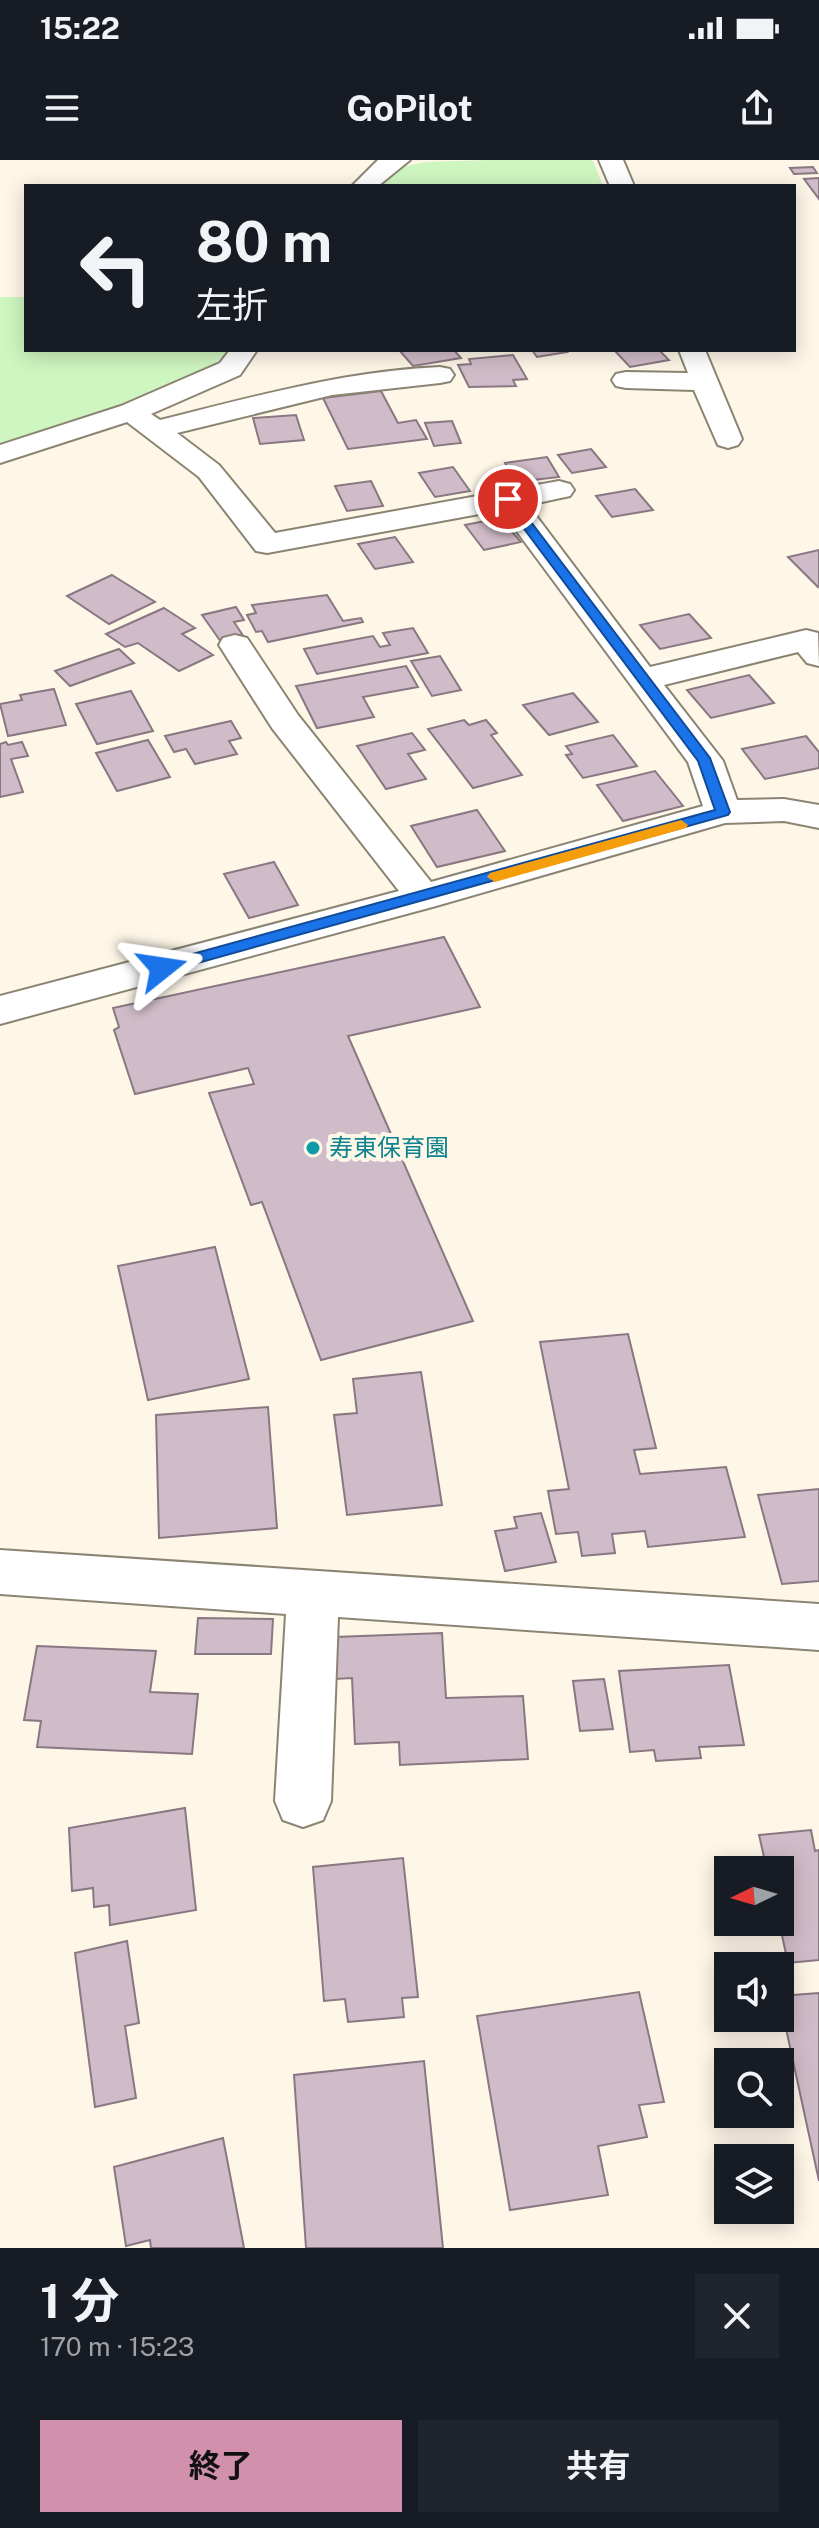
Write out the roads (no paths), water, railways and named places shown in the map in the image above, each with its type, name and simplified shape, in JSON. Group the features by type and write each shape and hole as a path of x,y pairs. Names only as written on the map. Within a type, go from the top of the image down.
{"street":[{"path":"366,184 389,162 398,160"},
{"path":"611,160 621,184"},
{"path":"0,454 131,412 230,369 243,352"},
{"path":"693,352 728,439"},
{"path":"156,430 325,388 396,375 440,375"},
{"path":"626,380 706,382"},
{"path":"131,412 209,471 267,544 559,490"},
{"path":"508,499 705,761 723,812"},
{"path":"644,681 666,672 804,637"},
{"path":"235,645 284,721 423,897"},
{"path":"0,1010 423,897 723,812 761,808 798,810 819,817"},
{"path":"0,1572 819,1627"},
{"path":"303,1801 313,1593"}],"place":[{"name":"寿東保育園","path":"313,1148"}]}
